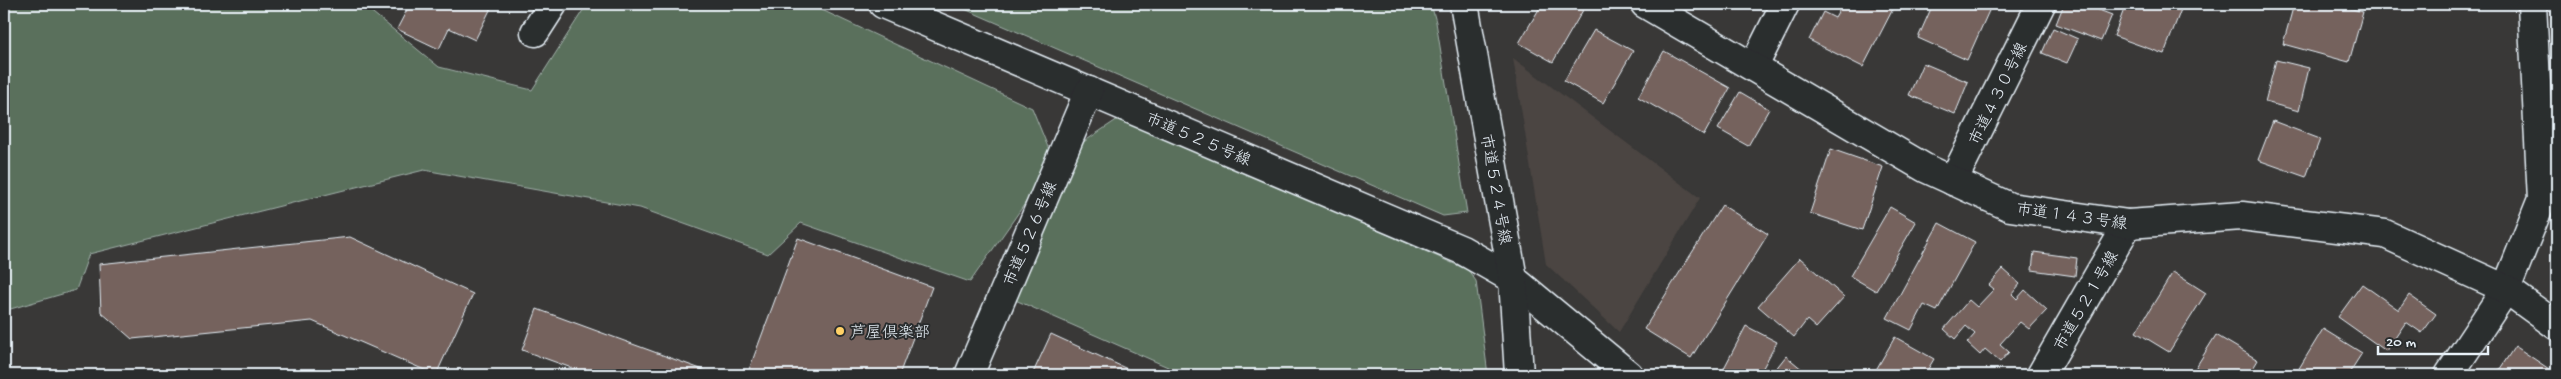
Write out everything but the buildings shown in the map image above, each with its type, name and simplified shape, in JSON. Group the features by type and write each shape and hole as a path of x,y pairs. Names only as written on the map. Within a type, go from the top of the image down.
{"street":[{"path":"535,32 553,4"},
{"name":"市道５２５号線","path":"883,4 1462,250 1513,279 1628,375"},
{"name":"市道５２４号線","path":"1464,4 1513,279 1519,375"},
{"name":"市道１４３号線","path":"1645,4 1754,66 1924,168 2010,206 2128,224 2242,216 2385,234 2506,289 2557,326"},
{"path":"1754,66 1785,4"},
{"name":"市道４３０号線","path":"1953,181 2041,4"},
{"path":"2449,375 2506,289 2542,199 2532,4"},
{"name":"市道５２６号線","path":"969,375 1089,91"},
{"name":"市道５２１号線","path":"2041,375 2128,224"}],"shaded area":[{"path":"1513,58 1700,198 1619,332 1546,264"}],"green space":[{"path":"4,4 362,4 439,67 532,90 587,4 809,4 1032,108 1054,162 970,282 801,223 768,254 640,208 424,170 89,254 76,290 7,310 4,316"},
{"path":"953,4 1431,4 1436,22 1467,213 1443,216"},
{"path":"1121,117 1468,270 1476,281 1488,375 1186,375 1013,299 1076,147"}],"place":[{"name":"芦屋倶楽部","path":"840,331"}]}
